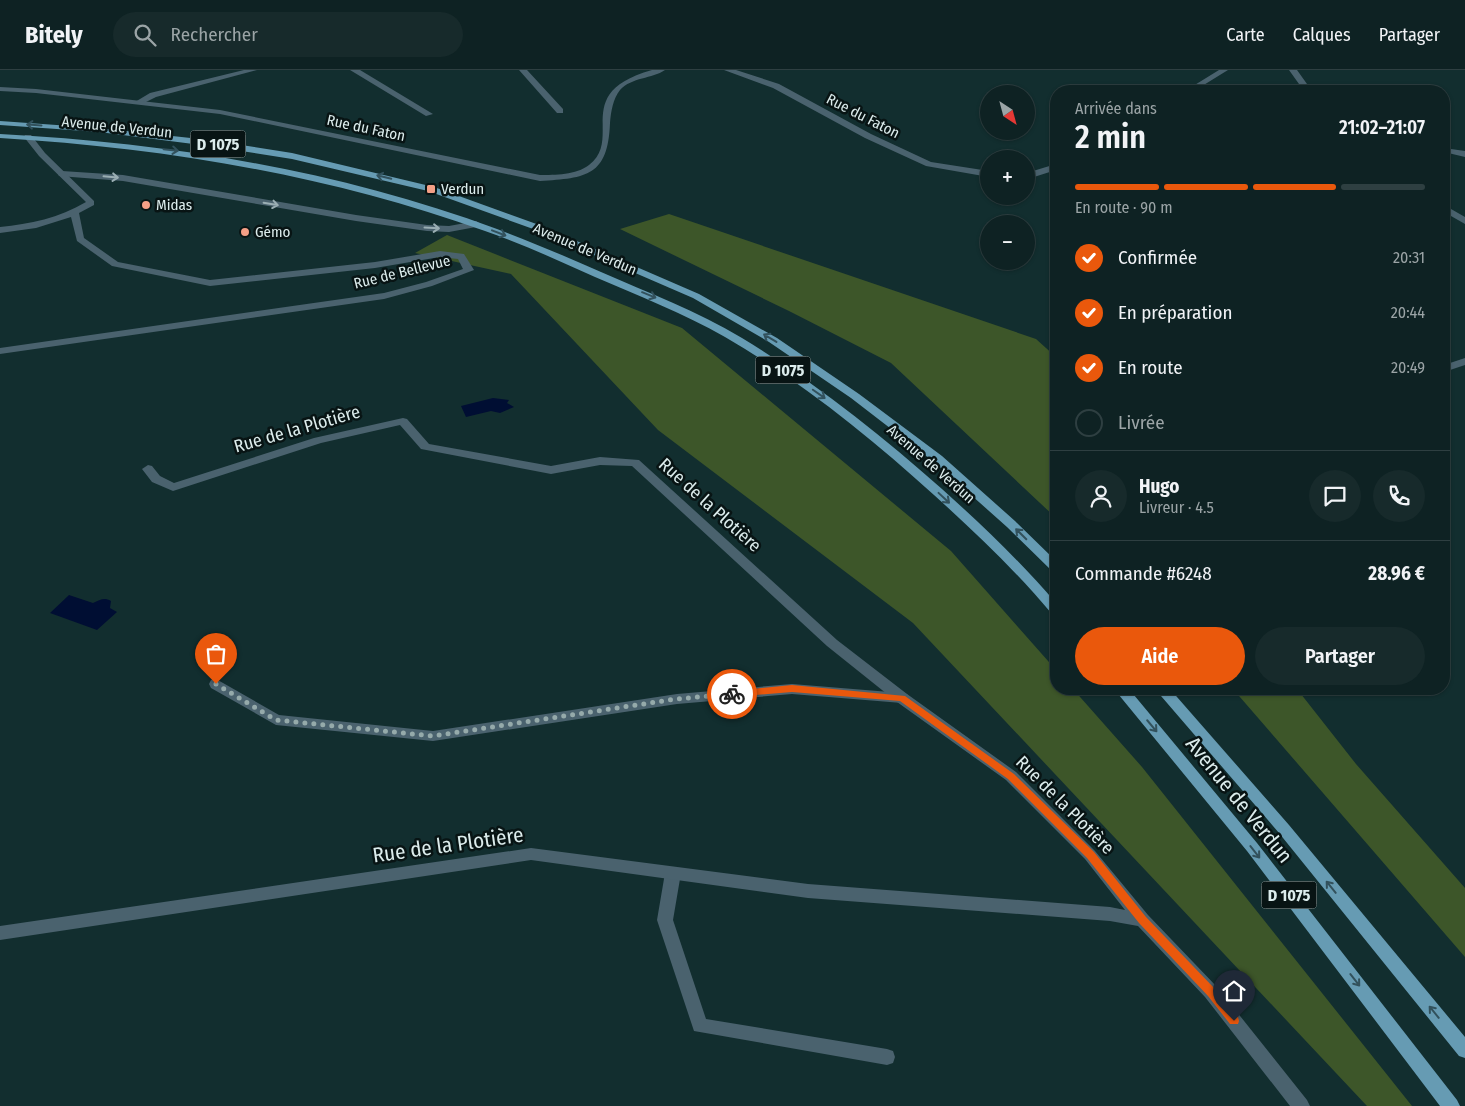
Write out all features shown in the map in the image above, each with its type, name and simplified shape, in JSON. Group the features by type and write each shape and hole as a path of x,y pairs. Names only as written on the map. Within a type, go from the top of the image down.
{"main road":[{"name":"Avenue de Verdun","path":"0,123 99,130 209,143 292,156 431,189 540,228 696,296 773,340 855,396 938,459 1011,524 1050,562"},
{"name":"Avenue de Verdun","path":"0,136 87,141 196,153 278,168 342,183 476,224 680,308 757,352 835,405 913,470 988,538 1050,604"},
{"name":"Avenue de Verdun","path":"1126,695 1252,847 1451,1106"},
{"name":"Avenue de Verdun","path":"1167,695 1284,829 1465,1050"}],"street":[{"path":"139,102 152,95 253,70"},
{"path":"354,70 429,114"},
{"path":"523,70 560,111"},
{"name":"Rue du Faton","path":"0,89 36,91 220,112 540,178 571,175 592,166 604,153 606,112 614,91 629,79 661,70"},
{"name":"Rue du Faton","path":"728,70 776,86 868,136 930,164 980,172"},
{"path":"1199,85 1224,70"},
{"path":"1293,70 1304,85"},
{"path":"0,230 26,228 75,214 91,203 78,188 35,148 28,137"},
{"path":"1450,151 1465,154"},
{"path":"1035,174 1050,169"},
{"path":"62,174 123,178 356,218 427,228 449,229 476,224"},
{"path":"1450,212 1465,221"},
{"name":"Rue de Bellevue","path":"0,351 384,296 429,284 469,270 461,256 440,254 375,265 210,283 115,264 80,238 75,214"},
{"path":"1450,367 1465,361"},
{"name":"Rue de la Plotière","path":"148,469 156,479 174,487 318,440 402,421 425,447 522,465 551,470 600,461 634,463 832,643 902,698 1011,776 1090,855 1142,920 1212,992 1301,1106"},
{"path":"216,684 276,720 433,736 676,699 792,689 902,698"},
{"name":"Rue de la Plotière","path":"0,933 531,854 808,891 1110,914 1142,920"},
{"path":"673,873 665,920 700,1026 887,1058"}],"green space":[{"path":"669,214 1036,339 1050,352 1050,512 891,363 620,229"},
{"path":"447,235 682,328 951,551 1050,663 1050,695 1078,695 1142,767 1412,1106 1367,1106 913,623 658,430 511,274 415,253"},
{"path":"1238,695 1302,695 1356,764 1465,888 1465,957"}],"water":[{"path":"493,398 509,400 507,403 514,407 500,413 491,411 466,417 461,406"},
{"path":"69,595 93,603 102,599 109,600 111,601 110,608 117,612 97,630 50,613"}],"way so far":[{"path":"216,684 276,720 433,736 676,699 732,694"}],"place":[{"name":"Verdun","path":"431,189"},
{"name":"Midas","path":"146,205"},
{"name":"Gémo","path":"245,232"}],"route":[{"path":"732,694 792,689 902,698 1011,776 1090,855 1142,920 1212,992 1234,1021"}]}
